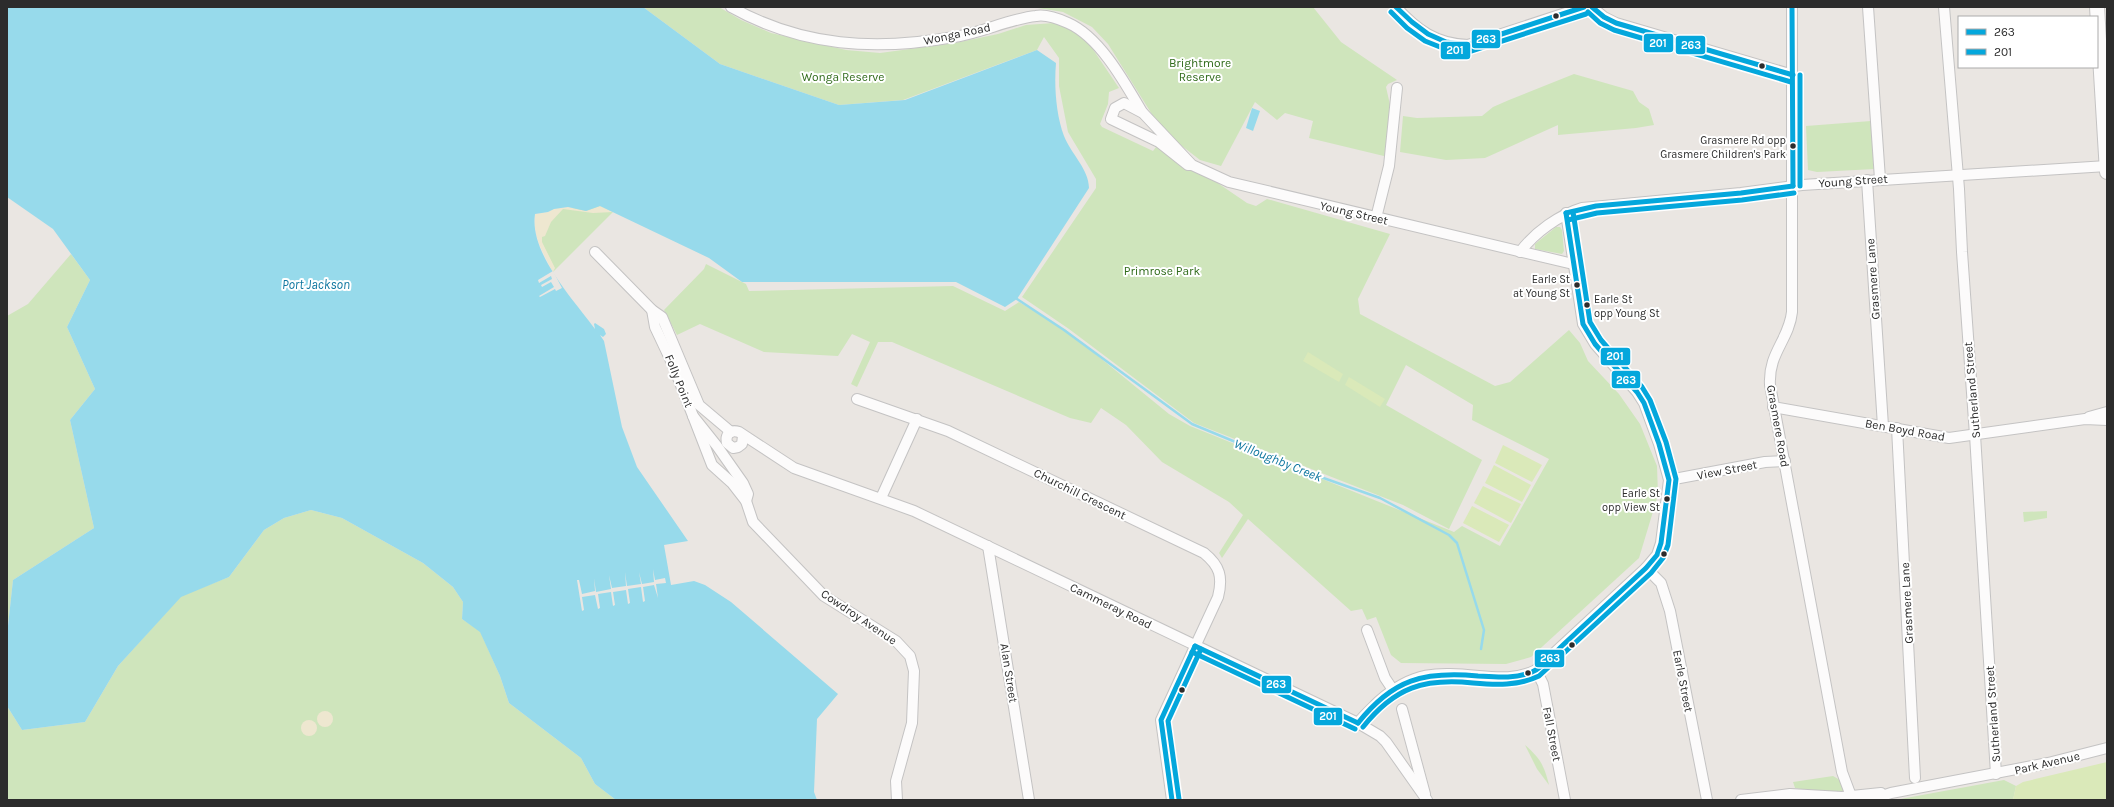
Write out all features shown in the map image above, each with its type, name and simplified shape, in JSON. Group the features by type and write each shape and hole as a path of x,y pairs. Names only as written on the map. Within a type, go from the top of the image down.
{"main road":[{"path":"2098,23 2107,172"}],"street":[{"name":"Wonga Road","path":"731,7 751,18 791,34 866,46 901,45 955,37 1037,15 1057,19 1069,23 1100,48 1142,113"},
{"path":"1396,7 1411,24 1422,33 1449,44 1468,45 1584,7"},
{"path":"1592,7 1602,10 1616,23 1793,75"},
{"name":"Grasmere Road","path":"1792,7 1792,312 1791,323 1772,359 1769,372 1773,407 1785,461 1841,765 1851,796"},
{"path":"1868,7 1880,179"},
{"name":"Sutherland Street","path":"1944,7 1958,174 1963,273 1976,434 1996,774"},
{"path":"1376,218 1389,166 1397,88"},
{"name":"Young Street","path":"1192,165 1142,113 1124,103 1115,108 1111,119 1159,142 1188,165 1192,165 1229,182 1573,264"},
{"name":"Young Street","path":"1520,252 1536,234 1566,214 1596,206 1867,180 2107,166"},
{"name":"Grasmere Lane","path":"1867,180 1883,426"},
{"path":"1358,723 1393,690 1423,675 1440,674 1512,677 1525,675 1536,670 1646,568 1657,555 1661,543 1669,480 1659,444 1644,403 1587,333 1581,316 1566,214"},
{"name":"Folly Point","path":"595,252 652,310 662,317 699,405 729,441"},
{"name":"Folly Point","path":"652,310 655,327 673,365 693,416 729,441"},
{"name":"Churchill Crescent","path":"857,399 948,431 1204,553 1214,561 1220,572 1221,585 1218,597 1161,720 1172,800"},
{"name":"Ben Boyd Road","path":"1773,407 1949,438 2085,419 2107,412"},
{"name":"Cowdroy Avenue","path":"693,416 712,465 732,483 746,501 754,522 824,596 896,641 910,656 914,671 912,723 896,781 896,800"},
{"name":"Ben Boyd Road","path":"2085,419 2107,420"},
{"path":"881,498 917,420"},
{"name":"Grasmere Lane","path":"1897,428 1915,778"},
{"path":"729,441 732,467"},
{"name":"Cowdroy Avenue","path":"729,441 724,456 748,494 746,501"},
{"name":"Cammeray Road","path":"729,441 766,451 794,468 914,511 1358,723 1380,736 1427,799"},
{"name":"View Street","path":"1669,480 1766,462 1785,461"},
{"name":"Alan Street","path":"988,546 1029,800"},
{"name":"Earle Street","path":"1646,568 1661,583 1670,611 1707,800"},
{"path":"1367,630 1385,678 1393,690"},
{"name":"Fall Street","path":"1536,670 1543,684 1565,800"},
{"path":"1402,709 1427,799"},
{"name":"Park Avenue","path":"1741,800 1790,794 1851,796 1891,793 1996,774 2107,748"},
{"path":"1405,768 1416,760"},
{"name":"Park Avenue","path":"1870,800 1891,793"},
{"name":"Park Avenue","path":"1773,796 1820,800"}],"green space":[{"path":"643,7 719,7 741,20 771,33 846,50 880,53 955,43 998,34 1026,25 1054,23 1065,26 1088,42 1119,88 1109,92 1108,104 1100,124 1102,127 1153,151 1159,143 1247,203 1256,206 1267,199 1390,234 1358,299 1360,314 1495,386 1510,382 1569,330 1580,343 1588,361 1619,394 1640,424 1657,466 1658,495 1639,558 1531,657 1506,664 1401,663 1391,655 1376,617 1367,620 1362,609 1351,611 1248,519 1222,558 1219,553 1243,515 1229,502 1162,462 1126,425 1101,408 1091,423 1070,418 892,342 878,342 857,387 851,384 870,342 852,334 838,356 764,352 700,324 677,335 664,310 704,269 706,264 746,284 749,291 953,286 1005,311 1019,302 1066,330 1169,414 1190,426 1454,532 1462,526 1500,546 1549,459 1472,420 1473,405 1406,365 1386,405 1482,460 1449,529 1403,505 1194,423 1069,329 1022,297 1096,188 1096,179 1068,132 1059,86 1059,58 1044,37 1037,50 903,100 839,105 720,64"},
{"name":"Brightmore Reserve","path":"1313,7 1341,42 1397,80 1388,84 1386,87 1391,109 1388,157 1309,138 1313,121 1285,113 1277,120 1255,102 1221,166 1200,160 1173,139 1153,116 1108,44 1092,27 1063,12 1038,8"},
{"path":"1574,74 1633,91 1639,102 1649,109 1654,125 1558,135 1558,125 1485,158 1446,160 1400,152 1403,116 1417,118 1482,116 1493,107"},
{"path":"1871,121 1875,169 1817,172 1808,170 1806,126"},
{"path":"600,206 613,212 553,272 536,230 553,209"},
{"path":"1556,227 1560,227 1562,230 1564,251 1562,254 1535,249 1535,244"},
{"path":"71,254 90,280 67,327 95,389 70,420 94,528 13,580 7,635 7,316 28,304"},
{"path":"1308,352 1343,374 1339,382 1303,361"},
{"path":"1349,377 1385,399 1380,407 1345,385"},
{"path":"1503,445 1542,465 1532,482 1495,463"},
{"path":"1494,465 1531,485 1522,502 1485,483"},
{"path":"1483,486 1521,504 1511,523 1474,503"},
{"path":"1472,506 1509,525 1499,542 1463,523"},
{"path":"311,510 342,518 423,563 453,587 463,602 462,619 480,631 500,676 509,703 581,758 595,784 616,800 7,800 7,706 22,730 85,722 118,666 181,596 229,577 264,530 284,518"},
{"path":"2047,511 2047,518 2024,522 2023,512"},
{"path":"1525,745 1541,762 1549,785 1537,769"},
{"path":"2107,762 2107,800 2013,800 2016,786 2023,782"},
{"path":"1833,776 1840,780 1845,793 1834,795 1795,788 1793,782"},
{"path":"2004,780 2016,786 2013,800 1895,800"}],"sand":[{"path":"600,206 613,212 593,213 563,209 551,222 545,236 542,237 542,242 555,268 553,272 537,237 535,230 535,214 568,207 586,211"},
{"path":"325,711 332,716 333,719 328,726 325,727 318,722 317,719 322,712"},
{"path":"309,720 316,725 317,728 312,735 309,736 302,731 301,728 306,721"}],"water":[{"name":"Port Jackson","path":"7,7 643,7 720,64 839,105 905,100 1037,50 1056,63 1056,100 1061,128 1067,143 1086,174 1089,188 1017,299 1005,307 956,282 742,282 709,258 600,206 586,211 568,207 535,214 535,229 539,244 555,275 595,329 595,323 604,329 606,334 603,337 600,335 604,341 622,427 637,467 688,541 664,545 671,585 694,581 705,585 731,602 838,694 817,719 814,792 817,800 616,800 595,784 581,758 509,703 500,676 480,632 462,619 463,602 453,587 423,563 342,518 311,510 284,518 264,530 229,577 181,597 118,666 85,722 22,730 7,706 7,635 13,580 94,528 70,420 95,389 67,327 90,280 53,229 7,197"},
{"path":"1252,108 1260,111 1253,131 1246,128"}],"pier":[{"path":"553,271 562,288 556,291 555,289 540,297 539,296 554,287 551,282 542,287 541,285 552,279 551,276 539,283 538,280"},
{"path":"653,569 655,580 665,578 666,583 656,584 658,598 654,585 643,587 645,601 643,602 641,587 628,589 630,603 628,604 626,590 613,592 615,605 613,606 611,592 598,594 600,608 598,609 595,595 582,597 584,610 582,611 577,580 579,580 582,594 595,591 594,578 596,592 611,589 609,575 612,588 626,586 625,572 627,586 641,584 639,572 642,584 654,582"}],"waterway":[{"name":"Willoughby Creek","path":"1017,299 1064,330 1192,424 1315,475 1380,498 1449,535 1457,543 1484,630 1481,649"}],"transit line":[{"name":"263","path":"1396,7 1428,34 1446,42 1468,45 1584,7"},
{"name":"263","path":"1592,7 1604,17 1616,23 1793,75"},
{"name":"263","path":"1792,7 1793,186"},
{"name":"201","path":"1391,12 1407,28 1425,41 1445,49 1468,52 1586,14"},
{"name":"201","path":"1588,12 1600,23 1614,30 1791,82"},
{"name":"201","path":"1800,75 1800,186"},
{"name":"263","path":"1566,213 1596,206 1741,193 1793,186"},
{"name":"201","path":"1568,220 1597,213 1742,200 1794,193"},
{"name":"201","path":"1363,727 1375,713 1399,694 1425,684 1440,682 1507,684 1523,682 1539,676 1651,573 1663,558 1668,545 1676,479 1666,442 1650,400 1642,387 1601,340 1590,322 1573,212"},
{"name":"263","path":"1358,723 1384,696 1397,687 1411,681 1441,675 1512,677 1536,670 1646,568 1657,555 1661,543 1669,480 1659,444 1644,403 1637,392 1595,344 1583,324 1566,213"},
{"name":"263","path":"1195,646 1358,723"},
{"name":"263","path":"1172,800 1161,720 1195,646"},
{"name":"201","path":"1179,799 1168,721 1201,649"},
{"name":"201","path":"1192,652 1355,729"}],"place":[{"name":"Grasmere Rd opp Grasmere Children's Park","path":"1793,146"},
{"name":"Earle St at Young St","path":"1577,285"},
{"name":"Earle St opp Young St","path":"1587,305"},
{"name":"Earle St opp View St","path":"1667,499"}],"park label":[{"name":"Wonga Reserve","path":"843,77"},
{"name":"Primrose Park","path":"1162,271"}]}
